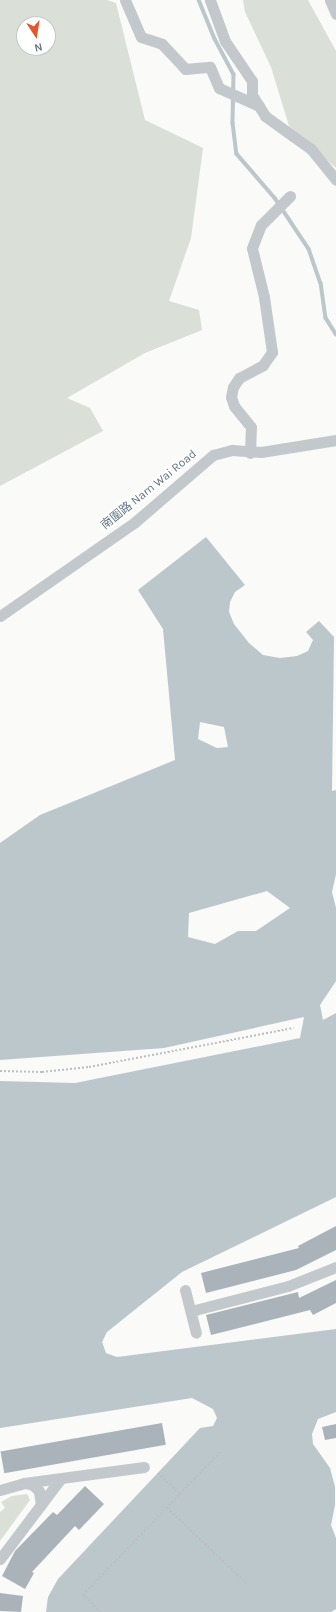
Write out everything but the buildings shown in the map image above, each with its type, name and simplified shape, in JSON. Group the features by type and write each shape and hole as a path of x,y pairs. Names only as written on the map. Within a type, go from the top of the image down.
{"street":[{"path":"125,0 141,37 162,44 185,69 210,67 219,88 259,106"},
{"path":"210,0 225,41 252,81 252,95 265,116 311,149 336,180"},
{"path":"330,0 336,14"},
{"path":"250,453 251,427 234,406 231,397 233,386 239,378 263,365 272,352 264,297 252,248 261,225 290,196"},
{"name":"南圍路 Nam Wai Road","path":"0,616 135,522 213,455 232,450 250,453 336,440"},
{"path":"191,1311 288,1286 336,1267"},
{"path":"186,1290 196,1333"},
{"path":"0,1490 24,1483 144,1468"},
{"path":"0,1559 61,1478"},
{"path":"24,1483 37,1488 41,1495 41,1505"}],"path":[{"path":"0,1071 42,1072 89,1067 293,1028"},
{"path":"101,1612 83,1595 220,1452"},
{"path":"158,1473 180,1494"},
{"path":"167,1507 246,1582"}],"shaded area":[{"path":"0,0 107,0 116,3 145,120 203,148 191,238 169,301 199,310 202,330 145,353 67,398 90,408 103,431 0,486"},
{"path":"243,0 308,0 336,51 336,168 289,126 271,67 245,12"},
{"path":"206,537 245,585 235,592 230,602 229,612 234,624 249,643 263,655 280,658 297,656 308,651 313,640 306,632 319,621 334,637 332,791 336,790 336,874 332,892 336,908 336,981 320,1005 323,1020 336,1013 336,1197 182,1272 107,1332 102,1342 106,1353 117,1357 336,1329 336,1412 318,1419 312,1434 313,1444 330,1468 335,1487 335,1505 331,1525 336,1538 336,1609 331,1612 46,1612 48,1597 58,1579 200,1428 213,1426 217,1418 213,1409 192,1398 0,1428 0,1081 75,1083 300,1038 304,1017 164,1048 0,1060 0,843 40,815 175,760 163,629 138,590","holes":["200,722 224,727 228,747 217,748 198,739","267,891 290,908 256,931 238,931 215,944 188,937 189,913"]},
{"path":"27,1494 30,1500 0,1541 0,1512 5,1508 1,1502 12,1496"}],"waterway":[{"path":"199,0 215,39 234,74 233,123 237,154 275,198 309,249 321,283 326,318 336,334"}]}
